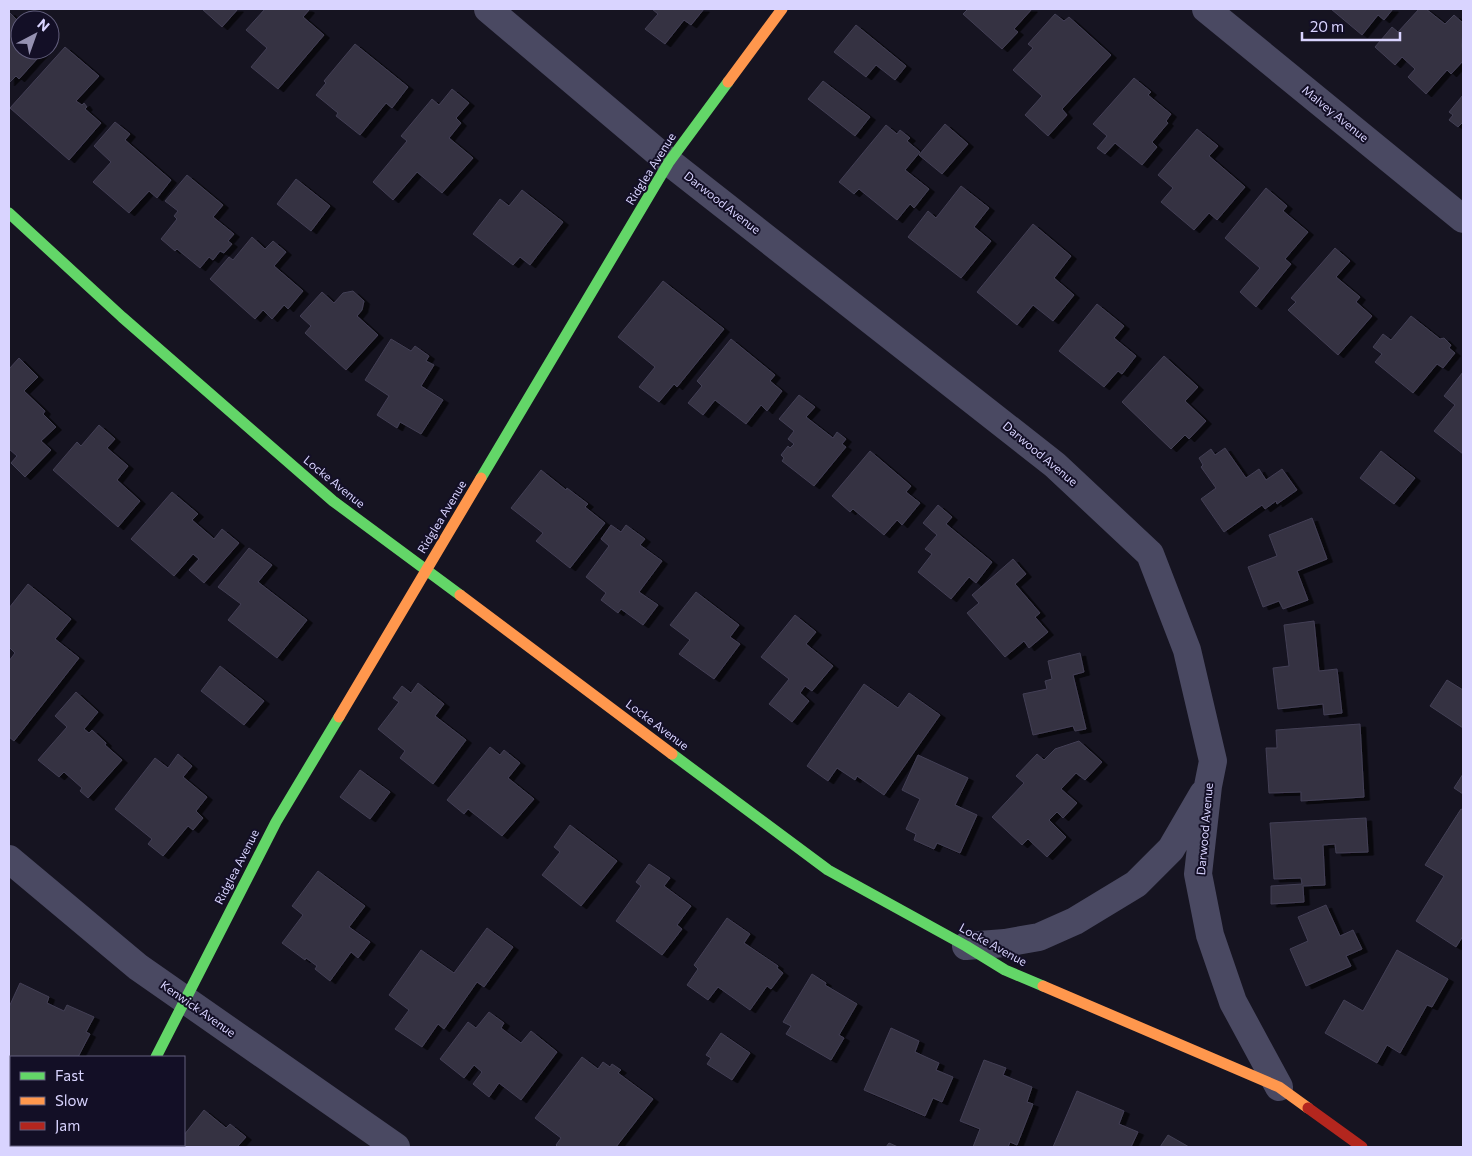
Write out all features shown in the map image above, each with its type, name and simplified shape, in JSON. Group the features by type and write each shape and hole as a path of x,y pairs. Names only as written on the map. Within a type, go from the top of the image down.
{"street":[{"name":"Darwood Avenue","path":"488,9 669,162 1055,465 1150,554 1187,650 1213,761 1208,786 1198,874 1210,935 1233,1002 1279,1087"},
{"name":"Ridglea Avenue","path":"157,1056 276,822 669,162 782,9"},
{"name":"Malvey Avenue","path":"1206,9 1463,219"},
{"name":"Locke Avenue","path":"9,213 122,317 325,494 828,870 966,946 1005,970 1279,1087 1362,1147"},
{"path":"966,946 1005,943 1039,937 1076,921 1136,884 1171,849 1208,786"},
{"name":"Kenwick Avenue","path":"9,859 138,967 396,1147"}],"building":[{"path":"202,9 238,9 222,27"},
{"path":"265,9 307,9 309,10 303,17 324,35 278,89 251,67 267,48 246,30"},
{"path":"652,9 704,9 691,25 684,20 665,44 645,29 658,14"},
{"path":"968,9 1032,9 1014,29 1018,32 1002,49 963,14"},
{"path":"1331,9 1393,9 1384,20 1378,15 1362,35"},
{"path":"1419,9 1426,9 1445,24 1454,15 1463,23 1463,61 1451,74 1447,70 1426,94 1408,77 1415,69 1402,57 1395,65 1375,47 1392,27 1398,32"},
{"path":"9,12 10,60 36,60 19,79 16,76 9,83"},
{"path":"1055,14 1064,21 1069,17 1111,55 1062,109 1067,115 1048,136 1025,115 1042,96 1013,70 1033,48 1028,44"},
{"path":"856,25 906,66 895,80 876,65 866,77 834,52"},
{"path":"355,44 408,87 392,108 386,103 360,135 336,116 338,113 316,95 326,83 324,81"},
{"path":"65,47 99,76 76,101 82,105 84,103 87,107 85,109 101,123 69,160 10,108 53,60 60,60 60,53"},
{"path":"1134,78 1151,92 1148,95 1171,114 1166,121 1168,123 1152,142 1157,147 1142,165 1115,143 1105,154 1097,148 1107,136 1093,124"},
{"path":"823,81 870,117 855,136 808,99"},
{"path":"452,89 469,103 456,118 461,123 449,138 473,158 442,193 417,172 393,200 373,182 407,141 401,136 432,99 439,105"},
{"path":"1463,95 1463,122 1458,127 1449,120 1453,115 1449,112"},
{"path":"115,122 130,134 125,140 171,180 157,198 149,191 129,213 93,182 111,162 94,146"},
{"path":"945,124 968,144 942,174 919,155"},
{"path":"886,125 897,134 900,130 910,138 907,141 920,152 905,170 929,189 914,208 910,204 897,220 859,189 854,194 839,182"},
{"path":"1197,129 1218,146 1209,156 1245,187 1217,220 1209,213 1194,230 1161,202 1173,188 1158,175"},
{"path":"187,175 223,205 213,217 234,234 228,241 232,244 224,253 220,251 213,260 209,257 200,268 177,249 175,251 161,239 177,219 174,216 178,211 165,201"},
{"path":"296,179 330,206 311,231 277,204"},
{"path":"961,186 989,208 974,227 991,241 961,278 908,237 928,211 936,218"},
{"path":"1266,188 1287,206 1283,211 1308,232 1285,259 1291,264 1256,307 1240,292 1260,268 1225,238"},
{"path":"522,190 563,222 530,265 520,257 513,265 473,234 500,199 509,206"},
{"path":"1033,224 1071,256 1054,278 1074,295 1053,321 1033,305 1017,325 977,292"},
{"path":"252,237 265,249 273,241 286,252 274,266 303,291 288,309 284,305 272,319 263,310 255,319 210,279 229,257 233,260"},
{"path":"1335,248 1350,261 1336,277 1360,297 1356,302 1372,316 1338,355 1288,310 1296,302 1291,298"},
{"path":"663,281 724,329 677,387 674,384 659,402 639,387 655,367 618,337"},
{"path":"353,291 364,301 362,310 357,316 378,335 346,370 305,333 311,326 300,316 322,292 334,303 343,293"},
{"path":"1097,304 1124,326 1114,338 1136,356 1122,374 1118,371 1104,387 1059,351"},
{"path":"1411,316 1440,339 1444,338 1451,345 1449,348 1455,353 1443,368 1437,364 1413,393 1375,362 1382,354 1373,347 1383,334 1391,340"},
{"path":"391,339 411,351 415,346 429,356 426,361 434,365 421,386 443,400 421,434 400,422 397,428 377,415 389,396 365,380"},
{"path":"731,339 775,375 770,381 782,391 767,411 761,405 746,424 715,400 703,415 688,403 702,386 697,381"},
{"path":"1164,356 1198,387 1185,401 1206,421 1189,439 1185,435 1171,449 1122,402"},
{"path":"19,358 38,377 24,391 45,411 43,414 56,427 41,441 51,450 25,477 11,463 17,456 9,449 9,369"},
{"path":"1463,372 1463,454 1434,431 1455,405 1444,396"},
{"path":"799,395 815,407 806,417 833,438 837,432 846,439 842,444 846,447 814,486 782,461 784,458 781,455 788,446 790,448 794,444 788,439 794,431 779,419"},
{"path":"99,425 115,439 107,448 128,466 117,480 140,501 118,527 53,470 77,442 81,446"},
{"path":"1225,448 1246,478 1259,469 1266,480 1282,469 1297,490 1277,504 1276,501 1265,509 1262,505 1224,532 1201,499 1216,488 1201,467 1203,465 1199,458 1211,449 1215,455"},
{"path":"870,451 911,486 906,492 920,503 902,525 897,520 884,535 853,509 850,512 832,496"},
{"path":"1381,451 1415,478 1394,504 1360,478"},
{"path":"541,470 566,490 567,488 588,504 585,507 605,523 570,568 536,541 543,533 511,508"},
{"path":"172,492 198,514 192,520 214,539 222,529 239,543 204,583 189,570 199,559 193,554 174,576 131,539"},
{"path":"938,505 952,517 946,524 992,562 976,583 969,577 951,599 918,572 932,554 925,549 937,535 923,523"},
{"path":"1312,518 1327,559 1297,571 1308,600 1283,609 1279,601 1263,607 1248,567 1277,556 1269,535"},
{"path":"611,525 621,532 626,525 645,539 640,545 662,561 639,592 658,605 643,625 621,609 618,613 601,600 606,593 586,577 609,546 601,539"},
{"path":"249,548 272,565 258,582 307,620 277,658 228,620 241,604 218,587"},
{"path":"1013,559 1026,574 1015,584 1040,613 1035,617 1048,632 1029,648 1024,641 1005,657 967,613 979,603 972,595"},
{"path":"28,584 71,619 55,639 79,658 14,741 9,737 9,661 15,653 9,647 9,608"},
{"path":"696,592 739,625 730,637 740,644 714,679 679,654 690,640 670,625"},
{"path":"795,615 816,632 806,644 833,666 812,691 805,686 800,693 809,701 792,722 769,704 789,679 761,657"},
{"path":"1314,621 1319,671 1337,669 1342,713 1324,715 1323,704 1278,709 1273,668 1289,666 1284,625"},
{"path":"1080,653 1084,672 1073,675 1086,729 1075,731 1073,726 1033,735 1023,694 1047,689 1045,681 1052,679 1048,661"},
{"path":"220,666 264,701 244,725 201,691"},
{"path":"1447,680 1463,690 1463,728 1430,706"},
{"path":"418,683 444,704 435,716 466,740 433,784 400,758 405,751 378,729 399,702 393,698 402,686 411,693"},
{"path":"864,684 898,708 909,693 940,715 884,795 857,776 855,780 837,768 828,781 807,766"},
{"path":"76,692 98,712 84,729 89,733 92,730 122,760 88,798 80,791 82,788 64,772 59,777 38,760 67,727 55,716"},
{"path":"1360,724 1364,797 1301,801 1301,792 1269,793 1266,748 1277,748 1276,730"},
{"path":"1079,741 1102,762 1085,780 1076,773 1061,789 1077,803 1063,818 1057,812 1049,820 1066,837 1047,857 1028,839 1022,845 992,817 1024,783 1016,776 1037,754 1044,760 1055,749"},
{"path":"490,747 500,755 504,750 520,763 508,778 534,799 502,836 468,809 464,814 447,800"},
{"path":"178,754 192,766 183,777 207,797 196,811 203,818 193,830 188,826 163,856 148,844 152,839 115,809 155,758 168,768"},
{"path":"918,755 968,778 955,805 977,815 960,853 937,843 934,849 914,840 916,834 906,829 920,799 902,790"},
{"path":"360,770 390,792 370,819 340,797"},
{"path":"1463,774 1463,794 1454,788"},
{"path":"1461,809 1463,810 1463,936 1456,947 1416,921 1444,876 1425,865"},
{"path":"1366,818 1368,852 1336,853 1335,844 1323,845 1325,885 1303,886 1304,902 1271,904 1271,886 1302,884 1301,878 1274,879 1270,823"},
{"path":"570,825 617,861 581,906 542,875 560,852 554,847"},
{"path":"649,864 670,878 664,886 691,906 677,925 682,929 662,955 616,921 641,886 636,882"},
{"path":"318,871 365,906 349,927 370,942 358,958 351,952 330,981 315,969 317,966 306,958 305,960 282,943 303,915 292,906"},
{"path":"1326,905 1340,936 1353,930 1362,949 1346,956 1351,966 1306,986 1290,949 1308,941 1298,917"},
{"path":"727,918 750,934 744,943 778,966 777,968 783,973 771,989 767,986 750,1010 718,987 708,1000 687,985 698,969 694,965"},
{"path":"487,928 513,947 484,987 477,982 444,1029 438,1024 422,1047 395,1029 409,1010 389,995 421,950 454,973"},
{"path":"1397,950 1448,979 1432,1007 1427,1005 1400,1053 1387,1045 1377,1063 1325,1033 1344,1000 1363,1011"},
{"path":"812,974 826,983 825,985 857,1004 839,1035 844,1038 831,1060 786,1034 791,1026 783,1022"},
{"path":"20,983 49,997 47,1003 64,1011 67,1005 94,1017 86,1032 90,1034 79,1056 10,1056 10,1066 9,1007"},
{"path":"489,1012 504,1023 501,1028 521,1043 531,1031 557,1052 521,1100 499,1083 489,1097 473,1084 482,1072 474,1065 464,1078 440,1059 468,1022 476,1028"},
{"path":"891,1028 919,1041 915,1052 939,1063 936,1070 953,1077 942,1102 933,1098 925,1116 864,1090"},
{"path":"721,1033 750,1053 732,1080 707,1064 711,1058 706,1055"},
{"path":"582,1057 598,1069 603,1062 610,1067 612,1064 621,1070 618,1073 653,1099 616,1147 558,1147 556,1145 561,1138 535,1118"},
{"path":"984,1060 1006,1068 1003,1075 1032,1087 1027,1102 1033,1104 1017,1145 1010,1142 1008,1147 973,1147 980,1129 960,1121"},
{"path":"1077,1091 1124,1111 1119,1124 1138,1132 1131,1147 1053,1147"},
{"path":"204,1110 226,1128 230,1124 246,1137 237,1147 174,1147 185,1146 185,1134"},
{"path":"1168,1135 1189,1147 1160,1147"},
{"path":"889,1143 898,1147 886,1147"}],"traffic: fast":[{"path":"481,478 669,162 728,82"},
{"path":"9,213 122,317 333,501 460,595"},
{"path":"157,1056 276,822 339,717"},
{"path":"672,754 828,870 966,946 1005,970 1043,986"}],"traffic: slow":[{"path":"728,82 782,9"},
{"path":"339,717 481,478"},
{"path":"460,595 672,754"},
{"path":"1043,986 1279,1087 1308,1108"}],"traffic: jam":[{"path":"1308,1108 1362,1147"}]}
